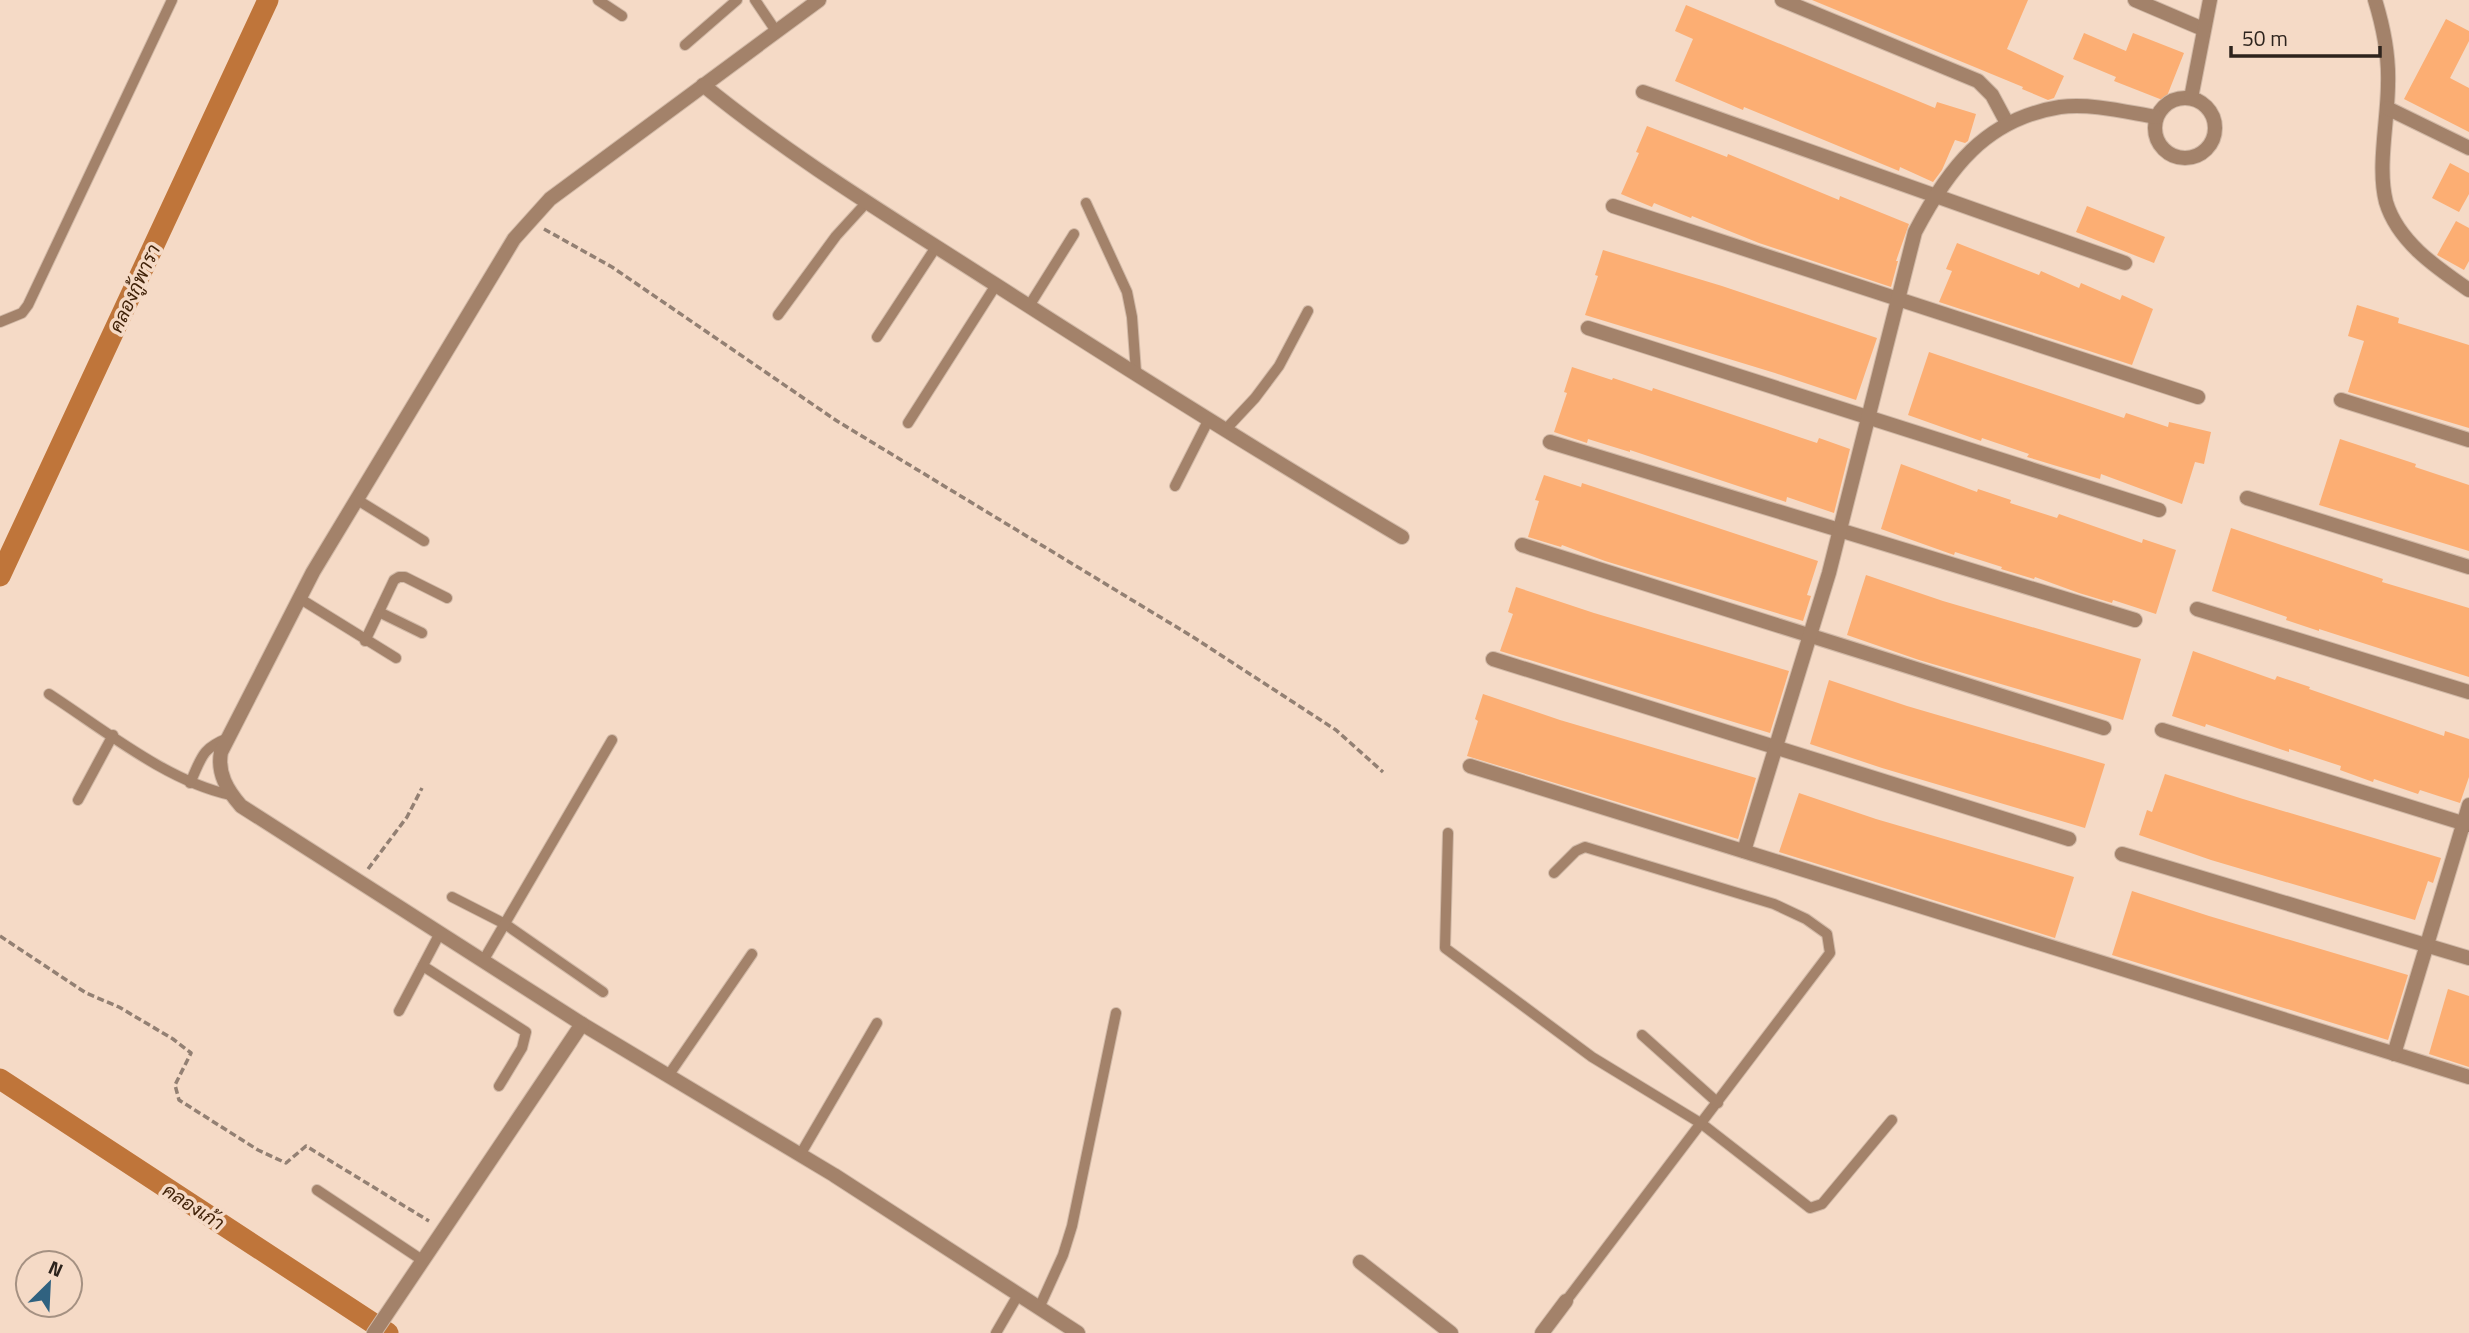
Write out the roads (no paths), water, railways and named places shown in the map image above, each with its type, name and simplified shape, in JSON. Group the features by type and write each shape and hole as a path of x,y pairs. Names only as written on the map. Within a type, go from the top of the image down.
{"street":[{"path":"818,0 550,199 514,239 299,598 221,752 219,766 231,795 241,806 582,1024 800,1155 1078,1333"},
{"path":"1782,0 1978,81 1992,95 2007,123"},
{"path":"2135,0 2203,29"},
{"path":"2191,98 2210,0"},
{"path":"2375,0 2381,20 2389,83 2383,180 2387,203 2404,234 2430,263 2469,290"},
{"path":"703,85 785,148 936,247 1288,470 1402,537"},
{"path":"1643,92 2124,263"},
{"path":"2191,98 2207,107 2216,125 2212,143 2198,156 2179,158 2169,154 2161,148 2156,138 2156,117 2170,102 2191,98"},
{"path":"1744,851 1840,531 1915,232 1956,165 2007,123 2062,107 2109,109 2156,117"},
{"path":"2387,108 2469,148"},
{"path":"1613,206 2198,397"},
{"path":"1588,328 2159,510"},
{"path":"2341,400 2469,440"},
{"path":"1550,442 2135,620"},
{"path":"2247,498 2469,567"},
{"path":"1522,545 2104,728"},
{"path":"2197,609 2469,692"},
{"path":"1493,659 2068,839"},
{"path":"2162,730 2466,824"},
{"path":"1470,766 2469,1077"},
{"path":"2395,1054 2466,824 2469,805"},
{"path":"2122,854 2469,958"},
{"path":"374,1333 582,1024"},
{"path":"1360,1262 1451,1333"},
{"path":"1542,1333 1566,1301"}],"lane":[{"path":"0,322 22,313 28,305 172,0"},
{"path":"598,0 622,16"},
{"path":"685,45 737,0"},
{"path":"755,0 776,31"},
{"path":"778,315 836,236 867,202"},
{"path":"1086,203 1127,292 1132,317 1136,372"},
{"path":"1029,306 1074,234"},
{"path":"877,337 936,247"},
{"path":"908,424 996,285"},
{"path":"1226,429 1255,398 1279,366 1308,311"},
{"path":"1174,486 1209,419"},
{"path":"356,499 424,541"},
{"path":"365,641 394,580 399,577 405,577 447,598"},
{"path":"299,598 396,658"},
{"path":"379,612 422,633"},
{"path":"49,694 190,783 231,795"},
{"path":"78,800 113,735"},
{"path":"190,783 204,752 210,745 228,738"},
{"path":"484,961 612,740"},
{"path":"1448,833 1445,948 1592,1057 1702,1124 1810,1208 1822,1204 1892,1121"},
{"path":"1554,873 1584,846 1774,904 1806,919 1827,934 1830,953 1566,1301"},
{"path":"452,897 505,924 603,992"},
{"path":"399,1010 440,933"},
{"path":"668,1076 752,954"},
{"path":"423,966 526,1032 522,1048 499,1086"},
{"path":"1039,1308 1063,1255 1072,1226 1116,1013"},
{"path":"800,1155 877,1023"},
{"path":"1642,1035 1718,1103"},
{"path":"317,1190 422,1259"},
{"path":"996,1333 1018,1295"}],"waterway":[{"name":"คลองกู้พารา","path":"0,576 268,0"},
{"name":"คลองเก้า","path":"0,1079 388,1333"}]}
